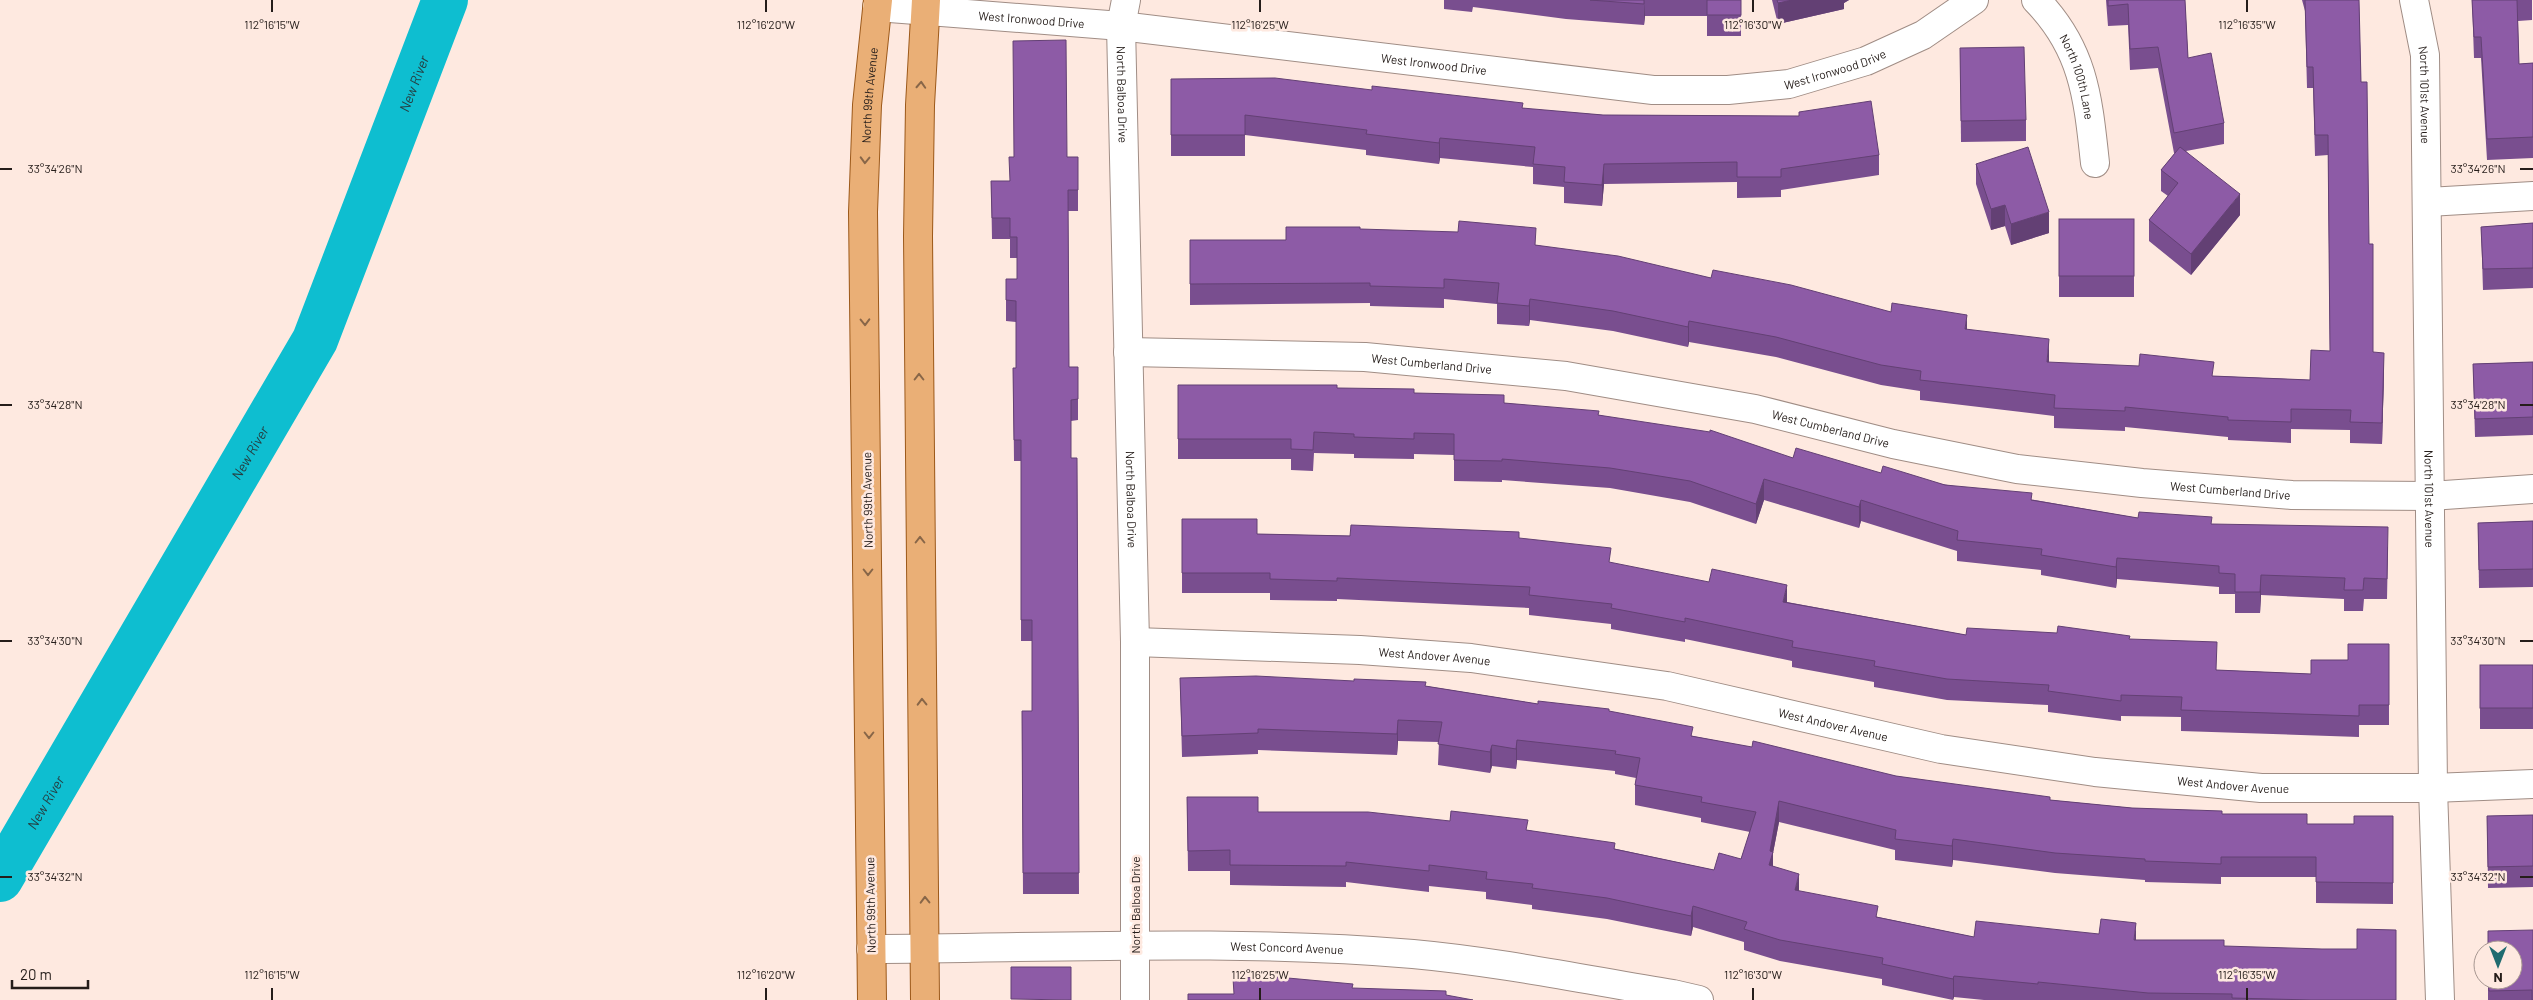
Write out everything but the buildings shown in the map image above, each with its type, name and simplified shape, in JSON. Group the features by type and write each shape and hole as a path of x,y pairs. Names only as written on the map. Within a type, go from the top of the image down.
{"main road":[{"name":"North 99th Avenue","path":"872,1000 863,212 867,105 877,3"},
{"path":"925,1000 918,246 920,106 926,4"}],"street":[{"name":"West Ironwood Drive","path":"877,3 1124,13 1653,90 1728,90 1789,84 1866,61 1922,35 1974,0"},
{"name":"North 100th Lane","path":"2036,0 2047,12 2072,48 2089,105 2095,163"},
{"name":"North 101st Avenue","path":"2414,0 2425,55 2433,788 2440,1000"},
{"name":"North Balboa Drive","path":"1124,13 1128,352 1135,642 1135,1000"},
{"path":"2428,202 2533,196"},
{"name":"West Cumberland Drive","path":"1128,352 1365,356 1566,376 1755,409 1893,444 2018,470 2292,495 2430,496 2533,489"},
{"name":"West Andover Avenue","path":"1135,642 1350,650 1471,658 1667,686 1941,749 2095,772 2261,788 2433,788 2533,784"},
{"name":"West Concord Avenue","path":"871,949 1135,944 1306,947 1415,955 1673,994 1699,1000"}],"waterway":[{"name":"New River","path":"0,879 315,340 445,0"}]}
